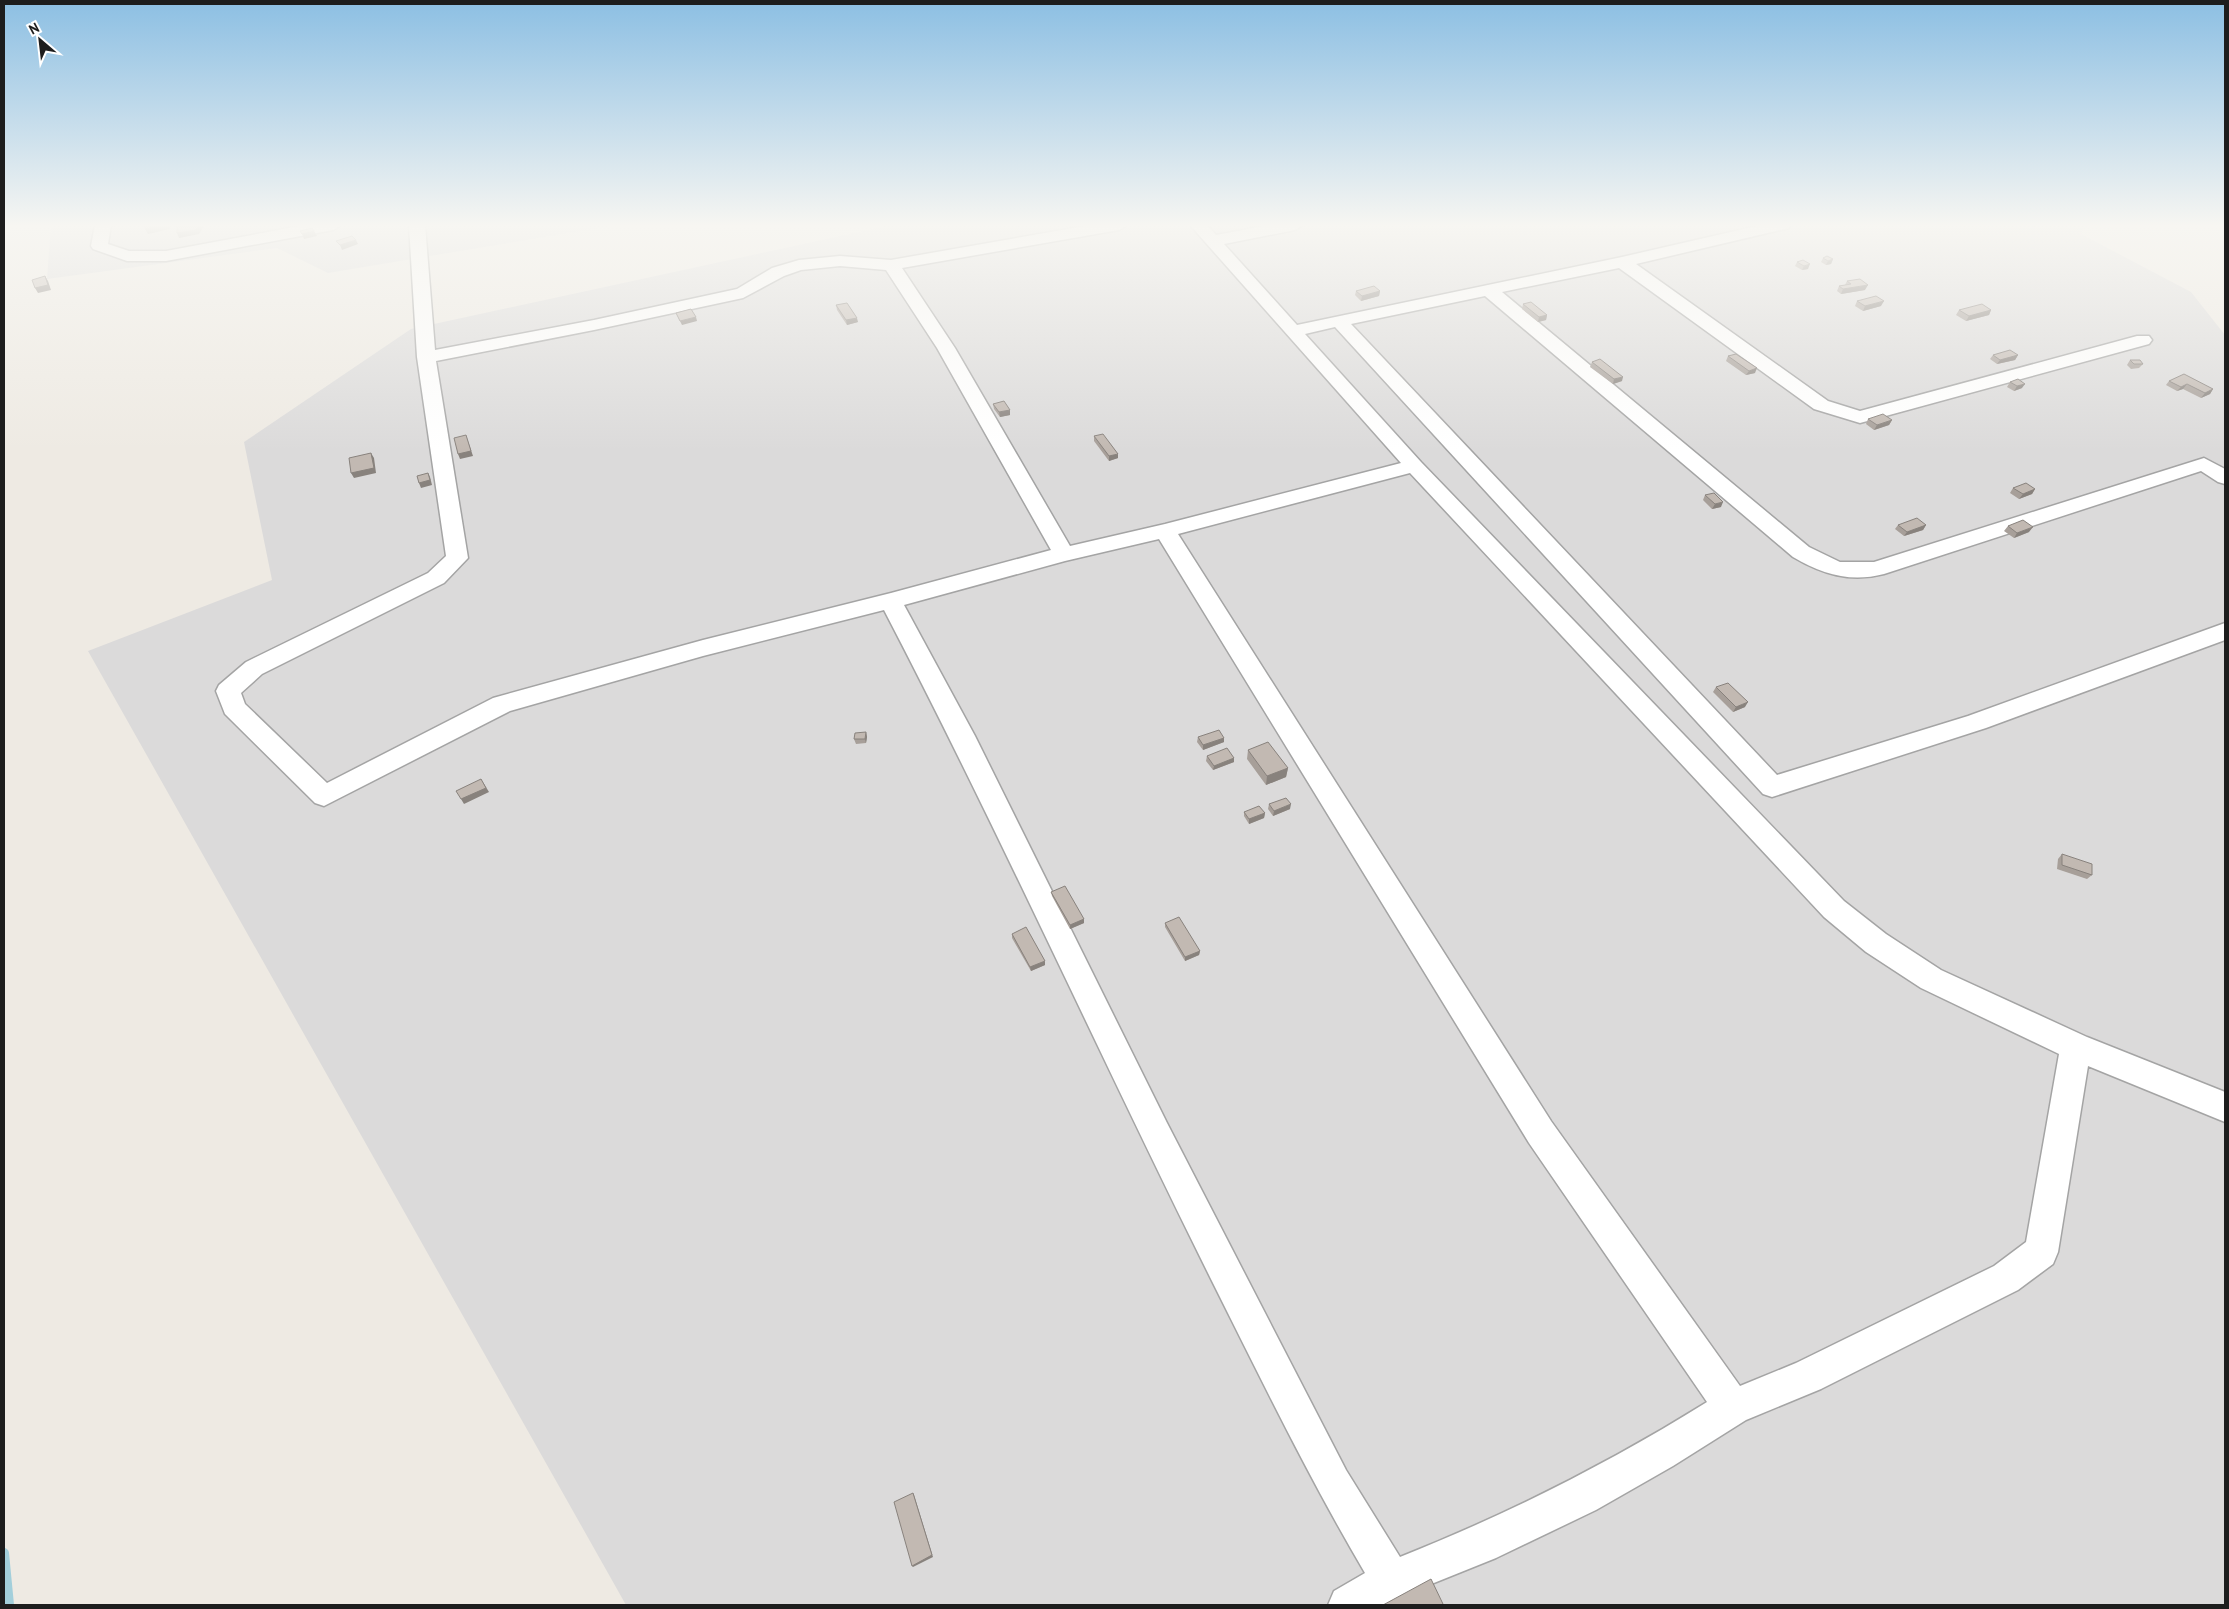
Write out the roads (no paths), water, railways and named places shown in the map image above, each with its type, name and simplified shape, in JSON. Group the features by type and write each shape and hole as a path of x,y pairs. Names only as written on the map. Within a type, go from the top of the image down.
{"street":[{"path":"422,300 426,357 457,558 436,578 254,668 228,691 234,708 324,796 502,704 703,648 891,601 1064,554 1165,531 1414,466"},
{"path":"426,357 594,325 710,300"},
{"path":"914,300 946,348 1064,554"},
{"path":"1265,300 1414,466 1834,909 1876,943 1931,979 2076,1047 2225,1107"},
{"path":"1292,331 1434,300"},
{"path":"1500,300 1801,552 1824,566 1841,572 1876,569 2204,464 2225,478"},
{"path":"1675,300 1821,405 1860,417 2143,340"},
{"path":"1338,320 1772,787 1977,722 2225,631"},
{"path":"1165,531 1540,1132 1733,1406"},
{"path":"891,601 962,736 1156,1134 1329,1475 1391,1580"},
{"path":"1348,1605 1391,1580 1482,1544 1582,1496 1660,1454 1733,1406 1808,1376 1967,1298 2006,1278 2041,1252 2076,1047"}],"waterway":[{"path":"4,1553 9,1605"}]}
